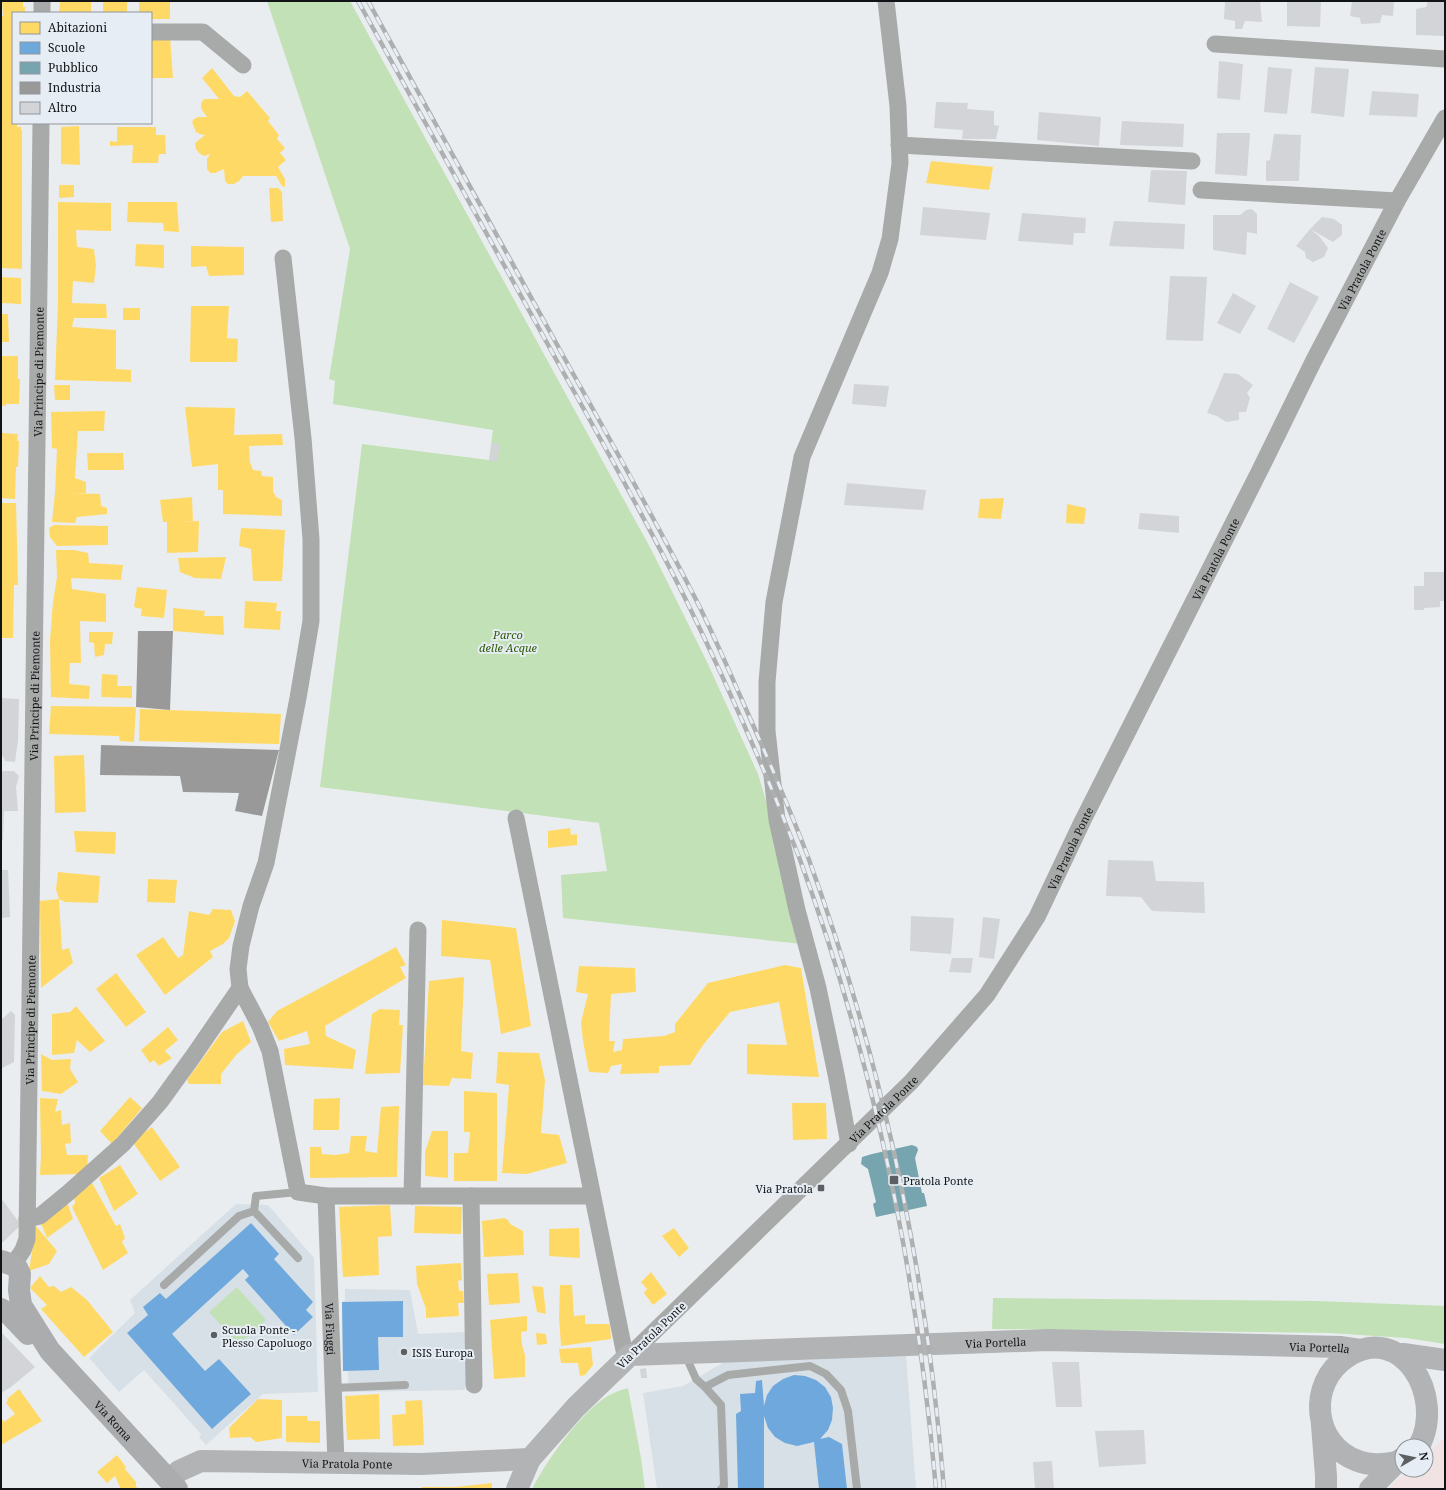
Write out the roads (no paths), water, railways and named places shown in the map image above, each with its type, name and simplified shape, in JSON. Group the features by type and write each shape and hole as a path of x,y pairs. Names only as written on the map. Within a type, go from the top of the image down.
{"main road":[{"path":"7,1263 17,1268 20,1274 19,1290 21,1305 50,1351"},
{"path":"1,1308 9,1314 35,1342 50,1351"},
{"name":"Via Portella","path":"628,1357 685,1353 1048,1340 1340,1347 1360,1350"},
{"name":"Via Portella","path":"1394,1461 1377,1465 1358,1461 1342,1452 1329,1439 1321,1422 1320,1401 1324,1384 1333,1369 1347,1356 1360,1350 1374,1348 1387,1349 1403,1354 1445,1360"},
{"name":"Via Roma","path":"50,1351 172,1486"},
{"name":"Via Portella","path":"1403,1354 1416,1363 1425,1372 1431,1384 1436,1401 1434,1419 1425,1438"},
{"name":"Via Pratola Ponte","path":"517,1489 530,1459 576,1408 628,1357"},
{"path":"1321,1422 1326,1489"},
{"name":"Via Portella","path":"1429,1438 1445,1427"},
{"name":"Via Pratola Ponte","path":"172,1486 179,1471 201,1461 421,1464 530,1459"},
{"name":"Via Portella","path":"1370,1489 1394,1466"}],"street":[{"path":"42,1 42,12"},
{"path":"848,1144 818,988 797,910 777,820 767,731 767,682 774,602 802,457 880,273 890,239 900,163 898,106 886,1"},
{"path":"152,32 203,32 243,65"},
{"path":"1215,44 1445,59"},
{"name":"Via Pratola Ponte","path":"628,1357 911,1082 987,995 1037,918 1087,813 1313,362 1397,201 1445,118"},
{"name":"Via Principe di Piemonte","path":"7,1263 23,1250 27,1239 41,124"},
{"path":"899,145 1192,161"},
{"path":"1201,190 1397,201"},
{"path":"283,258 303,438 311,540 311,621 298,698 266,863 251,906 241,946 238,969 240,988 260,1026 270,1051 298,1192 326,1196 592,1196"},
{"path":"516,818 592,1196 628,1357"},
{"path":"412,1196 418,930"},
{"path":"27,1219 40,1216 123,1144 160,1102 240,988"},
{"name":"Via Fiuggi","path":"326,1196 336,1462"},
{"path":"469,1385 472,1196"}],"lane":[{"path":"254,1211 256,1196 298,1192"},
{"path":"254,1211 298,1258"},
{"path":"164,1285 239,1216 254,1211"},
{"path":"685,1353 696,1379 705,1387 720,1406 724,1486 722,1489"},
{"path":"705,1387 728,1375 810,1366 826,1374 841,1390 848,1411 857,1489"},
{"path":"333,1388 405,1385"}],"railway":[{"path":"358,1 640,511 670,569 732,697 799,857 826,934 849,1011 870,1090 888,1168 904,1248 917,1328 928,1408 936,1489"},
{"path":"368,1 632,480 705,617 776,778 808,857 858,1011 879,1089 897,1168 913,1248 926,1328 944,1489"}],"place":[{"name":"Pratola Ponte","path":"894,1180"},
{"name":"Via Pratola","path":"821,1188"},
{"name":"Scuola Ponte - Plesso Capoluogo","path":"214,1335"},
{"name":"ISIS Europa","path":"404,1352"}],"park label":[{"name":"Parco delle Acque","path":"508,640"}]}
